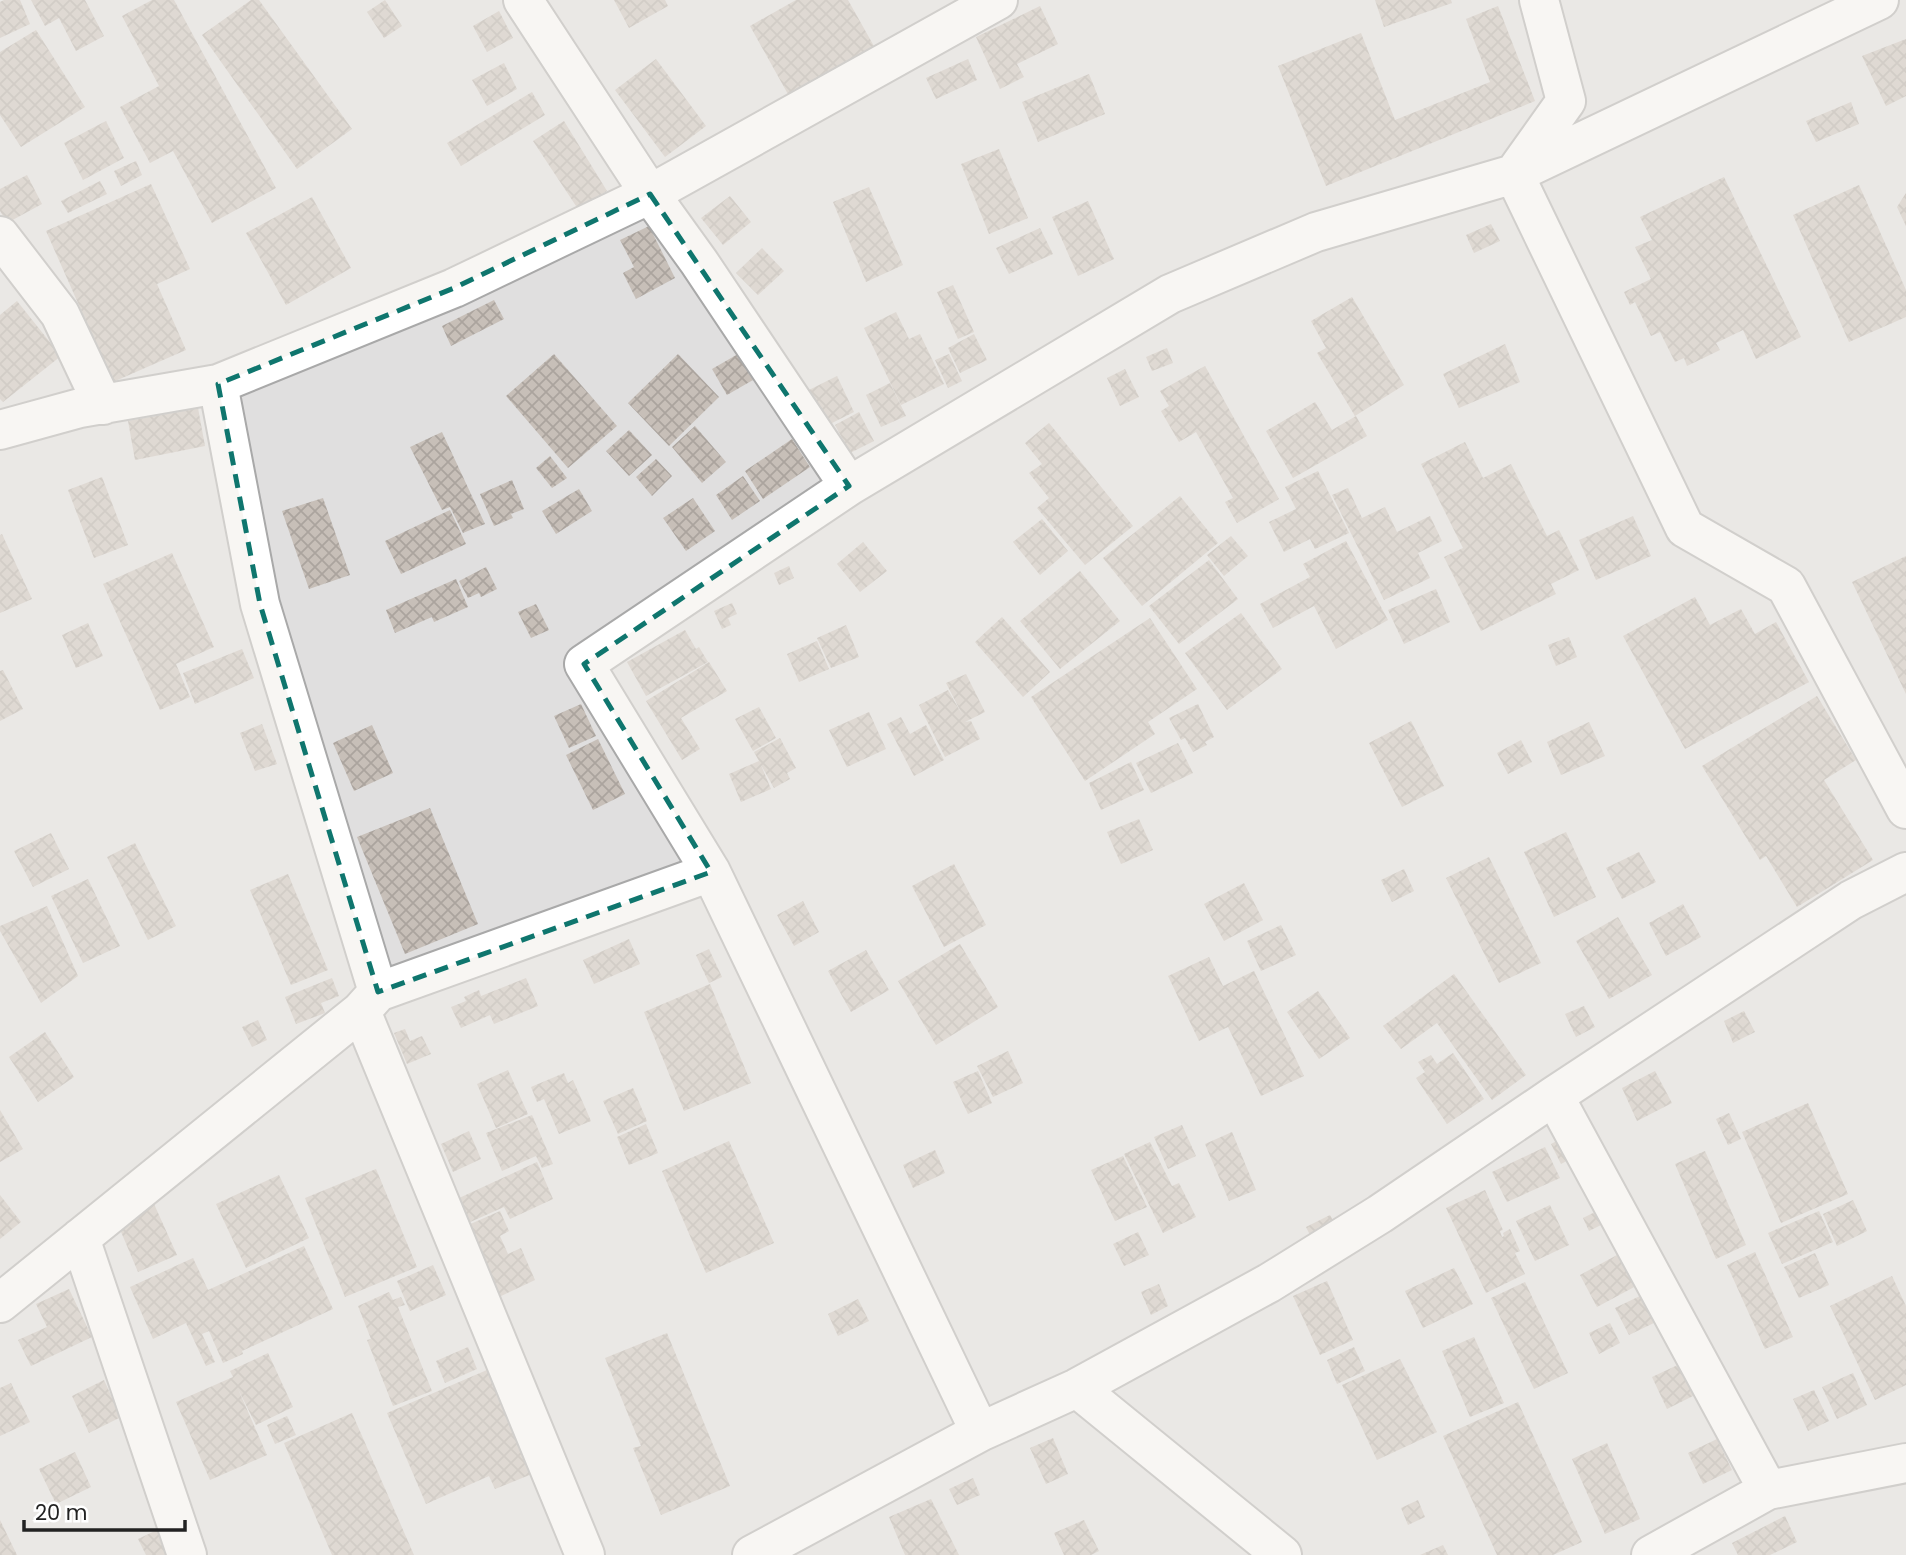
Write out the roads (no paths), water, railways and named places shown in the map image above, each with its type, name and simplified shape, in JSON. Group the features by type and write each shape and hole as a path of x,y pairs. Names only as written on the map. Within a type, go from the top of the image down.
{"street":[{"path":"523,0 650,194 699,262 849,486"},
{"path":"0,430 80,408 218,384 454,288 650,194 998,0"},
{"path":"1514,174 1566,101 1538,0"},
{"path":"979,1432 711,872 584,664 849,486 1170,294 1316,232 1514,174 1879,0"},
{"path":"1514,174 1685,528 1786,586 1906,808"},
{"path":"0,236 60,314 103,405"},
{"path":"218,384 260,604 370,1002 585,1555"},
{"path":"0,1303 370,1002 711,872"},
{"path":"752,1555 979,1432 1077,1388 1280,1276 1380,1214 1851,900 1906,872"},
{"path":"1554,1096 1768,1490"},
{"path":"80,1238 187,1555"},
{"path":"1077,1388 1282,1555"},
{"path":"1651,1555 1768,1490 1906,1463"}]}
